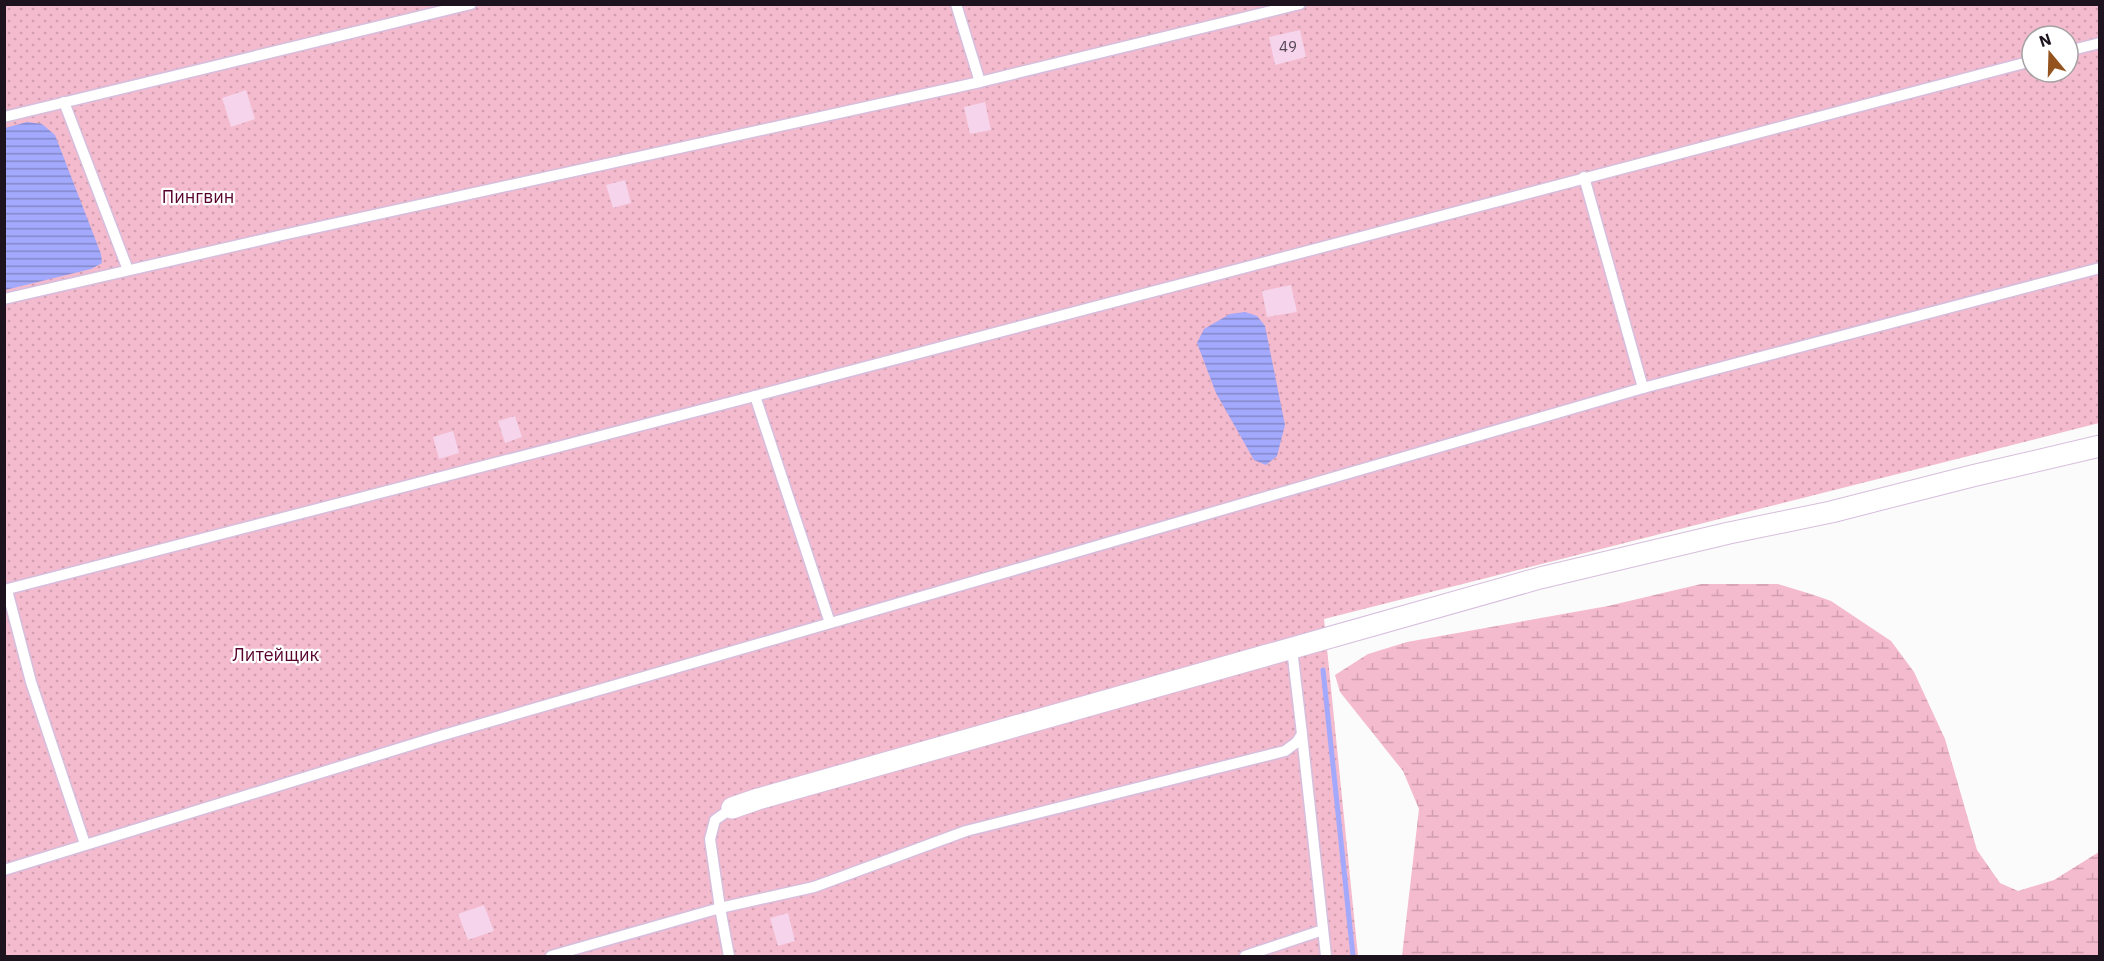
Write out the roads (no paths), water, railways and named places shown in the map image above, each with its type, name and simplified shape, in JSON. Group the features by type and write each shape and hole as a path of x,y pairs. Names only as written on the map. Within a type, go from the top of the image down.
{"street":[{"path":"732,808 1540,578 1729,533 1831,512 2100,446"}],"lane":[{"path":"4,117 471,4"},
{"path":"956,4 980,82"},
{"path":"4,299 980,82 1300,4"},
{"path":"2080,48 2100,43"},
{"path":"85,844 31,682 6,590 2020,64"},
{"path":"64,102 128,270"},
{"path":"1584,177 1643,388"},
{"path":"4,870 451,733 1643,388 2100,268"},
{"path":"755,396 830,623"},
{"path":"1292,649 1326,957"},
{"path":"551,957 720,908 813,887 966,831 1285,751 1297,742 1302,734"},
{"path":"729,957 711,839 715,820 732,808"},
{"path":"1245,957 1323,930"}],"water":[{"path":"27,122 42,124 55,135 101,254 102,263 91,269 5,290 5,128"},
{"path":"1245,312 1257,316 1265,326 1285,425 1277,456 1266,465 1254,460 1216,393 1197,343 1204,329 1230,314"}],"waterway":[{"path":"1323,670 1353,956"}],"park label":[{"name":"Пингвин","path":"198,197"},
{"name":"Литейщик","path":"276,655"}]}
